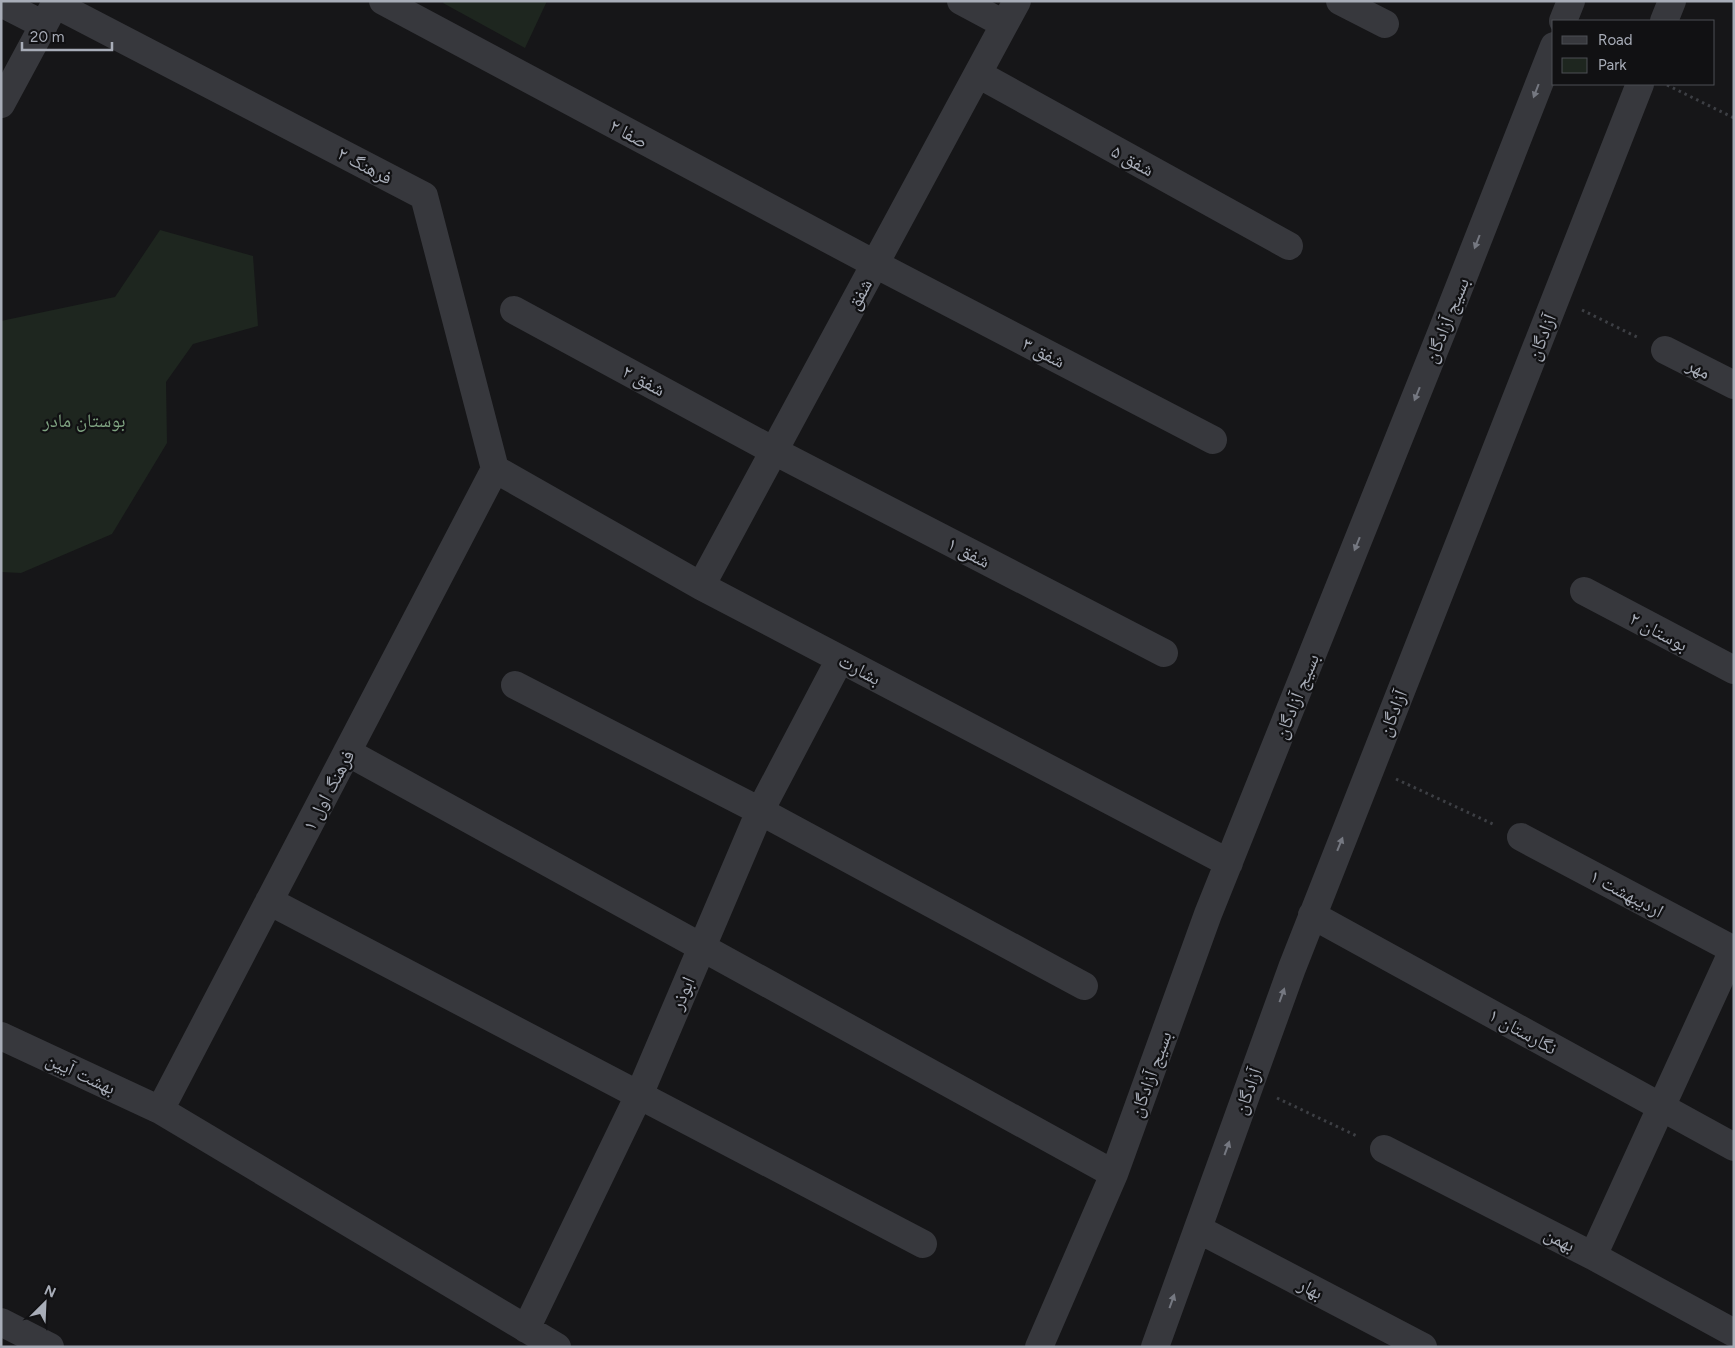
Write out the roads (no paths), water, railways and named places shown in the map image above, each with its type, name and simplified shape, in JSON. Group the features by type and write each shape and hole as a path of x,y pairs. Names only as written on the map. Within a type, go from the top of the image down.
{"street":[{"name":"صفا ۲","path":"383,1 875,264"},
{"path":"961,1 1010,13"},
{"path":"1340,1 1385,24"},
{"path":"1563,20 1571,1"},
{"path":"1664,20 1672,1"},
{"name":"فرهنگ ۲","path":"1,3 51,10 424,196 495,469"},
{"path":"1,104 51,10"},
{"name":"شفق","path":"701,586 1010,13"},
{"name":"بسیج آزادگان","path":"1039,1347 1114,1174 1208,914 1439,340 1552,51"},
{"name":"شفق ۵","path":"978,74 1289,246"},
{"name":"آزادگان","path":"1155,1347 1312,915 1640,85"},
{"name":"شفق ۳","path":"875,264 1213,440"},
{"name":"شفق ۲","path":"514,310 774,451"},
{"name":"مهر","path":"1665,350 1734,386"},
{"name":"شفق ۱","path":"774,451 1164,653"},
{"name":"بشارت","path":"495,469 701,586 1229,863"},
{"name":"فرهنگ اول ۱","path":"160,1110 495,469"},
{"name":"بوستان ۲","path":"1584,591 1734,670"},
{"name":"ابوذر","path":"526,1329 639,1095 760,811 840,659"},
{"path":"514,685 760,811 1084,986"},
{"path":"347,752 1114,1174"},
{"name":"اردیبهشت ۱","path":"1521,837 1734,949"},
{"path":"269,902 923,1244"},
{"name":"نگارستان ۱","path":"1312,915 1734,1147"},
{"path":"1593,1256 1734,949"},
{"name":"بهشت آیین","path":"1,1036 160,1110 557,1347"},
{"name":"بهمن","path":"1384,1149 1593,1256 1734,1333"},
{"name":"بهار","path":"1198,1229 1423,1347"},
{"path":"1,1322 50,1347"}],"park label":[{"name":"بوستان مادر","path":"84,420"}]}
